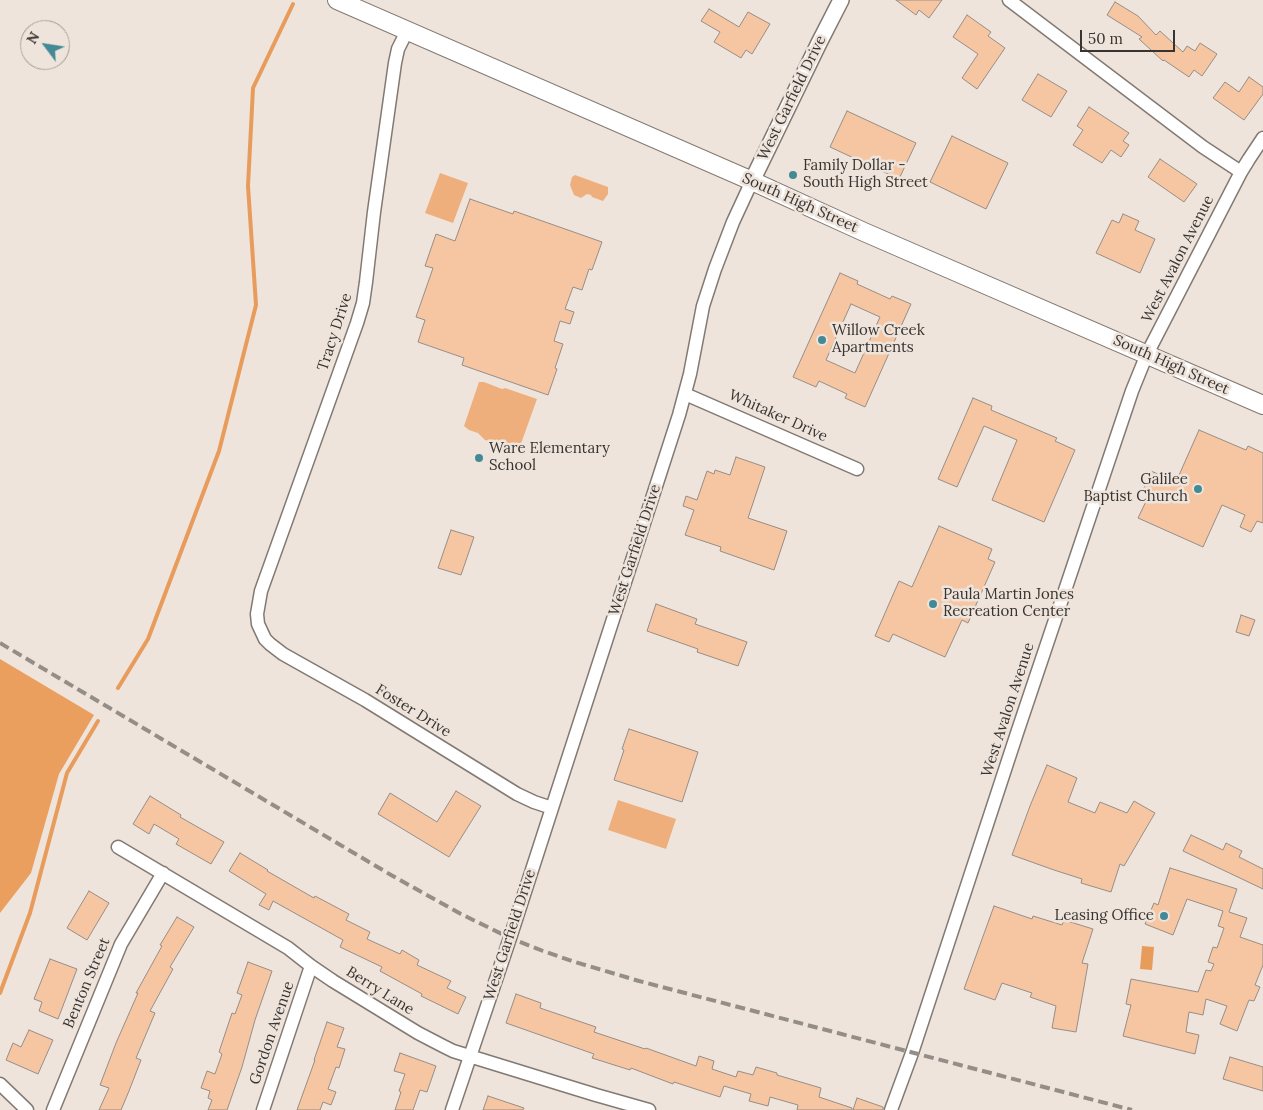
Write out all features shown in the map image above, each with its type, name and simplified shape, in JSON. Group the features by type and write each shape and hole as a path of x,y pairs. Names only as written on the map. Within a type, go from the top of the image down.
{"main road":[{"name":"South High Street","path":"337,0 1263,405"}],"street":[{"name":"West Garfield Drive","path":"452,1110 507,947 685,394 703,306 709,286 730,229 752,181 841,0"},
{"path":"1009,0 1203,147 1242,172"},
{"name":"Tracy Drive","path":"262,634 257,614 261,591 363,303 395,63 398,49 407,31"},
{"name":"West Avalon Avenue","path":"891,1110 912,1053 1127,404 1147,354 1242,172 1263,138"},
{"name":"Whitaker Drive","path":"685,394 857,469"},
{"name":"Foster Drive","path":"262,634 270,644 283,654 365,700 517,794 552,808"},
{"name":"Berry Lane","path":"118,847 288,948 332,981 418,1034 470,1056 649,1110"},
{"name":"Benton Street","path":"53,1110 116,954 126,933 162,873"},
{"name":"Gordon Avenue","path":"263,1110 311,966"},
{"path":"0,1084 28,1110"}],"shaded area":[{"path":"440,173 468,183 453,223 425,213"},
{"path":"575,175 608,187 608,194 603,201 587,194 581,198 574,195 570,185 572,177"},
{"path":"479,382 502,389 505,388 537,399 518,452 485,440 478,433 464,426"},
{"path":"0,659 94,715 59,774 31,873 0,913"},
{"path":"618,800 676,819 666,849 608,830"},
{"path":"1142,946 1154,947 1152,970 1140,969"}],"building":[{"path":"896,0 942,0 929,18 919,10 916,15"},
{"path":"1115,2 1138,16 1156,35 1160,31 1183,52 1187,46 1195,51 1200,43 1217,54 1202,76 1194,70 1189,77 1163,61 1139,39 1142,37 1107,15"},
{"path":"709,9 739,27 748,12 770,24 752,54 746,50 741,58 714,42 720,32 701,21"},
{"path":"967,15 991,32 988,36 1005,48 977,89 962,78 978,54 953,37"},
{"path":"1038,74 1067,91 1051,117 1022,100"},
{"path":"1249,77 1263,87 1263,94 1244,120 1213,98 1225,82 1239,92"},
{"path":"1089,107 1129,133 1123,141 1129,145 1121,157 1111,150 1102,163 1073,145 1083,130 1077,126"},
{"path":"847,111 916,143 899,179 830,147"},
{"path":"952,136 1008,163 986,209 930,182"},
{"path":"1160,159 1197,184 1184,202 1148,177"},
{"path":"470,199 513,214 514,211 602,242 592,270 589,269 582,290 573,287 565,309 574,312 570,324 560,321 554,341 563,344 548,395 462,365 464,358 418,342 425,320 416,317 433,268 425,266 436,234 455,241"},
{"path":"1123,214 1139,221 1135,230 1155,239 1140,273 1096,253 1112,220 1119,223"},
{"name":"Willow Creek Apartments","path":"840,273 858,281 857,284 890,299 892,296 911,304 865,407 845,398 847,394 819,381 816,387 793,377","holes":["851,304 880,317 855,373 826,360"]},
{"path":"973,398 992,406 991,410 1057,438 1055,441 1075,450 1044,522 992,500 1017,440 984,426 957,487 938,479"},
{"path":"1199,430 1246,450 1248,446 1263,453 1263,523 1257,521 1251,532 1240,527 1245,515 1222,505 1203,547 1138,518 1151,491 1144,488 1151,471 1176,482"},
{"path":"736,457 765,467 748,518 787,531 774,570 720,551 721,547 685,535 694,510 683,506 686,496 697,500 707,471 714,474 715,470 730,475"},
{"name":"Paula Martin Jones Recreation Center","path":"939,526 992,549 988,559 995,562 968,623 962,620 945,657 893,634 889,642 875,636 899,581 912,587"},
{"path":"451,530 474,537 461,575 438,568"},
{"path":"656,604 697,619 695,624 747,642 738,666 697,652 698,649 647,631"},
{"path":"1241,615 1255,620 1249,636 1236,632"},
{"path":"629,729 698,752 682,802 614,780"},
{"path":"1047,765 1077,778 1068,802 1095,813 1100,802 1127,813 1134,801 1155,813 1124,866 1120,864 1111,892 1081,883 1082,879 1012,855"},
{"path":"456,791 481,806 449,857 378,814 390,793 437,822"},
{"path":"150,796 181,815 180,817 224,842 211,864 176,844 179,839 154,824 149,834 133,824"},
{"path":"1191,835 1223,850 1226,843 1242,851 1239,857 1263,869 1263,889 1183,851"},
{"path":"240,853 314,898 315,896 349,914 346,920 370,932 367,939 400,954 402,950 419,960 417,965 451,981 447,988 466,997 458,1014 421,996 422,994 380,971 382,967 340,947 343,940 273,901 269,910 259,905 266,894 229,871"},
{"path":"1170,868 1237,889 1229,912 1247,918 1240,937 1263,945 1263,965 1255,985 1260,987 1254,1001 1249,1000 1237,1031 1220,1024 1227,1006 1206,999 1203,1015 1189,1012 1186,1032 1199,1035 1195,1054 1123,1036 1131,1005 1126,1004 1131,979 1198,992 1206,970 1211,971 1214,964 1208,962 1213,947 1217,948 1224,928 1218,926 1223,911 1187,899 1173,935 1145,924 1154,903 1158,905"},
{"path":"89,891 109,903 87,940 67,928"},
{"path":"994,906 1032,919 1033,916 1062,925 1064,920 1093,929 1082,963 1088,964 1076,1032 1052,1028 1056,1006 1030,997 1032,993 1002,983 995,1000 964,989"},
{"path":"177,917 194,927 170,967 173,969 150,1011 155,1013 136,1058 141,1060 129,1091 121,1110 99,1110 109,1088 100,1085 138,993 136,993 162,946 160,945"},
{"path":"50,959 77,969 58,1019 39,1011 42,1002 34,999"},
{"path":"248,962 272,971 227,1110 208,1110 212,1100 208,1098 210,1091 201,1088 207,1071 215,1074 222,1054 219,1052 232,1013 235,1014 242,995 237,993"},
{"path":"516,994 541,1003 540,1008 596,1027 594,1032 696,1066 699,1056 714,1061 712,1069 736,1077 738,1071 753,1075 756,1067 821,1088 819,1097 852,1108 852,1110 797,1110 798,1105 770,1097 768,1106 749,1101 751,1094 724,1086 720,1097 674,1082 673,1084 631,1068 630,1070 592,1058 594,1054 506,1023"},
{"path":"327,1022 344,1028 337,1047 345,1049 339,1068 336,1067 328,1089 336,1092 331,1105 323,1102 320,1110 297,1110 315,1060"},
{"path":"29,1030 53,1040 38,1074 6,1060 13,1043 21,1047"},
{"path":"400,1053 436,1066 427,1092 420,1090 413,1110 395,1110 405,1074 394,1071"},
{"path":"1230,1057 1263,1067 1263,1091 1223,1079"},
{"path":"488,1096 524,1108 523,1110 483,1110"},
{"path":"857,1098 883,1107 883,1110 853,1110"}],"waterway":[{"path":"118,688 148,639 219,451 256,305 248,186 253,88 293,4"},
{"path":"0,993 30,913 67,773 98,721"}],"railway":[{"path":"0,643 391,875 461,914 510,938 575,962 639,981 1132,1110"}],"place":[{"name":"Family Dollar - South High Street","path":"793,175"},
{"name":"Willow Creek Apartments","path":"822,340"},
{"name":"Ware Elementary School","path":"479,458"},
{"name":"Galilee Baptist Church","path":"1198,489"},
{"name":"Paula Martin Jones Recreation Center","path":"933,604"},
{"name":"Leasing Office","path":"1164,916"}]}
